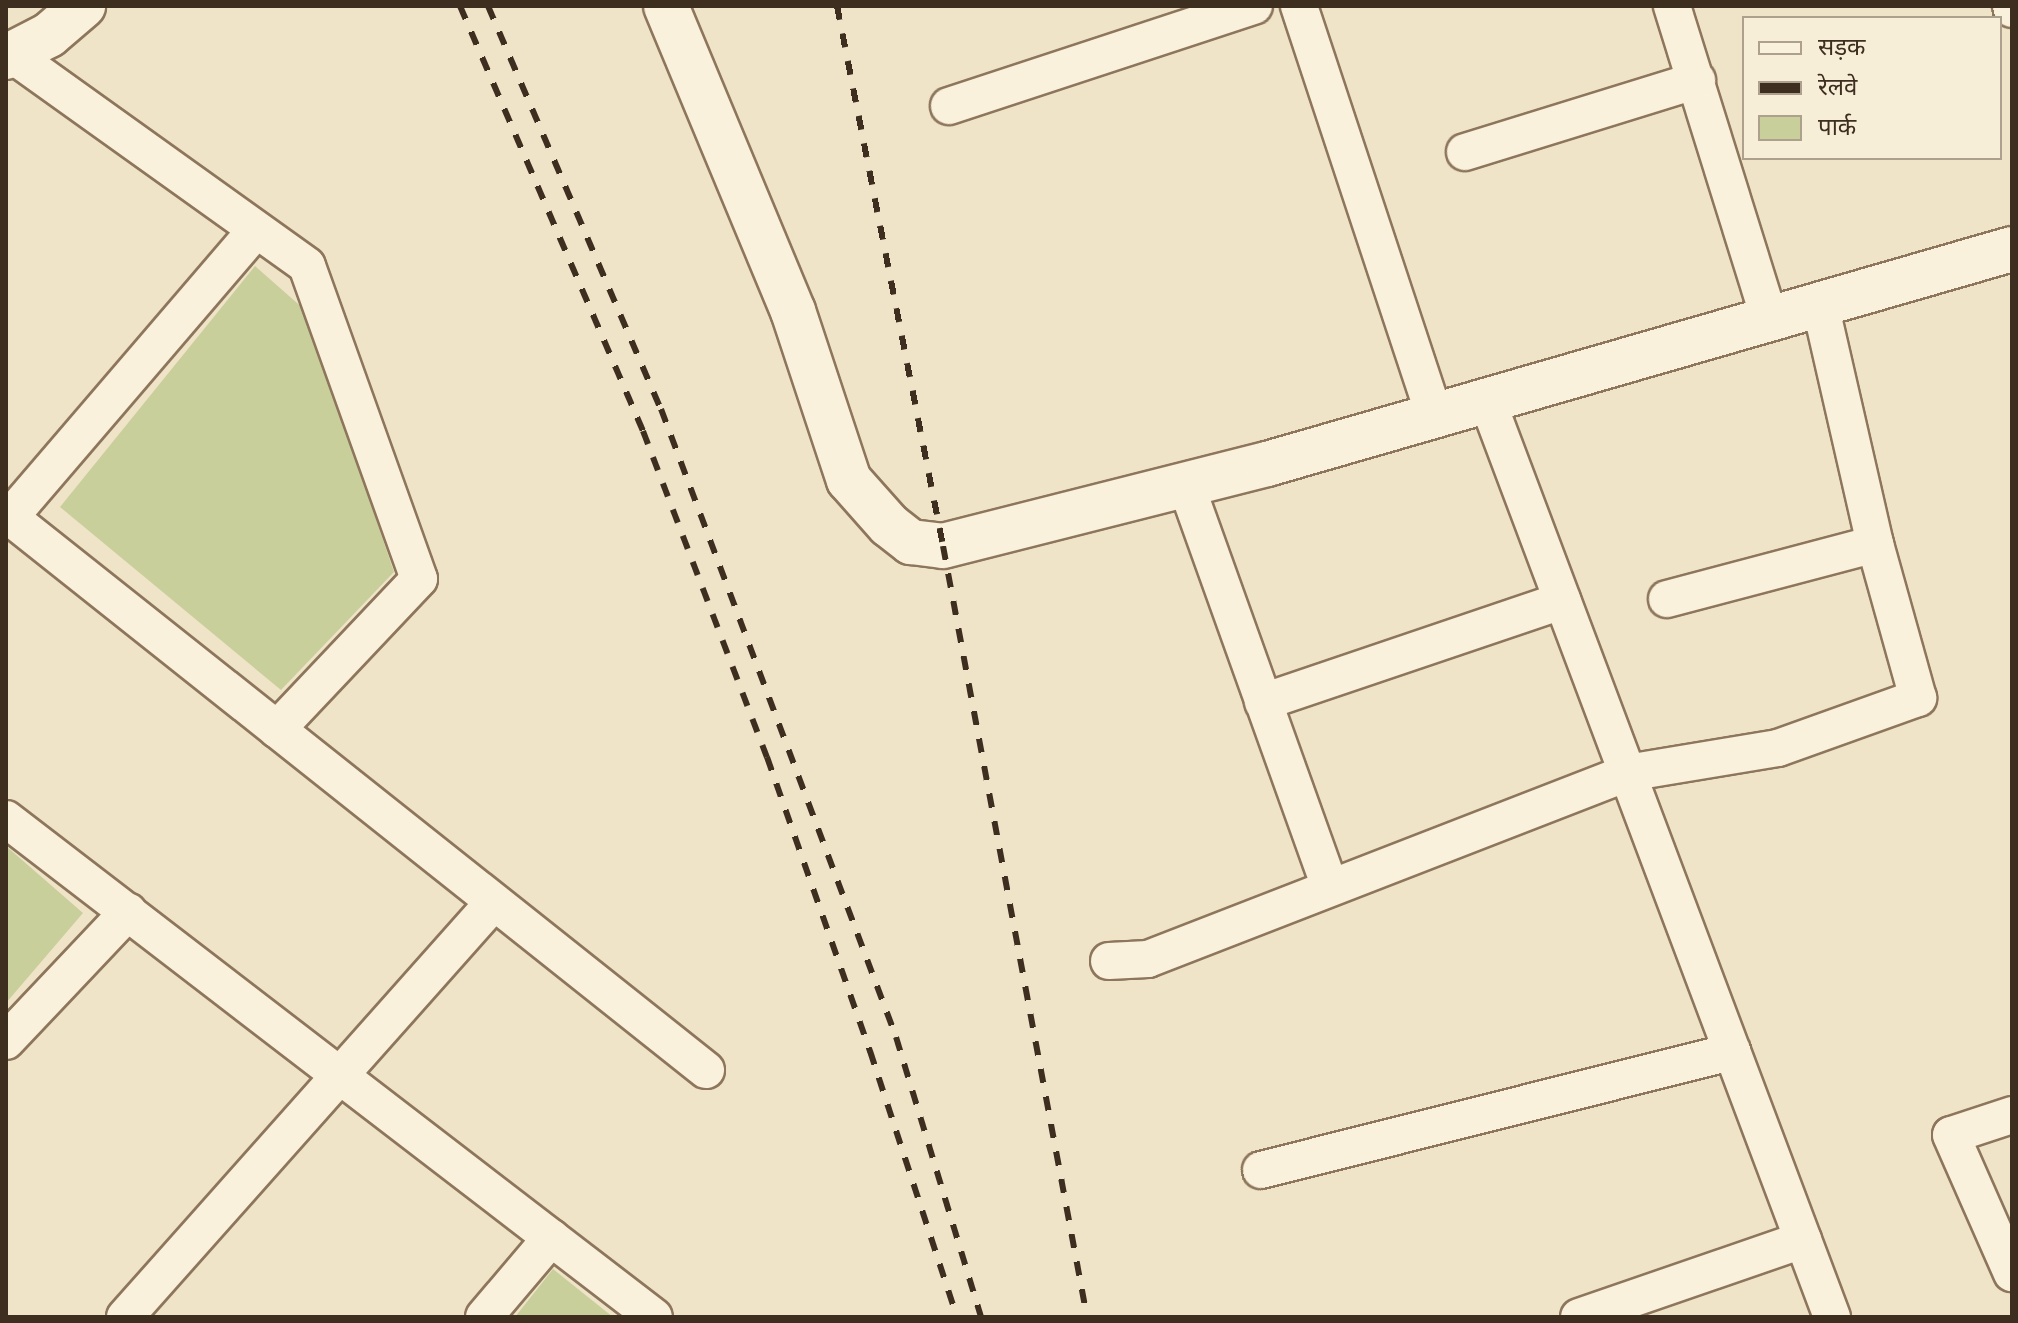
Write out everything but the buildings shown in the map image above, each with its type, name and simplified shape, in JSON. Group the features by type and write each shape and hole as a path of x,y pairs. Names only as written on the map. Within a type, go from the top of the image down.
{"street":[{"path":"83,6 49,35 8,55 307,266 419,579 277,729"},
{"path":"666,6 793,311 849,480 889,525 911,542 943,546 1186,485 2012,249"},
{"path":"949,106 1254,6"},
{"path":"1299,6 1434,415"},
{"path":"1672,6 1769,318"},
{"path":"1465,152 1697,80"},
{"path":"256,230 8,516 706,1070"},
{"path":"1109,961 1148,959 1627,773 1778,748 1918,698 1875,544 1820,303"},
{"path":"1487,400 1832,1317"},
{"path":"1186,485 1330,887"},
{"path":"1667,599 1875,544"},
{"path":"1263,702 1562,601"},
{"path":"6,819 654,1317"},
{"path":"125,1317 494,902"},
{"path":"6,1041 128,912"},
{"path":"1261,1170 1732,1052"},
{"path":"2012,1115 1951,1135 2012,1273"},
{"path":"484,1317 551,1238"},
{"path":"1579,1317 1803,1240"}],"green space":[{"path":"255,266 305,310 394,572 281,690 60,507"},
{"path":"6,846 83,913 6,1003"},
{"path":"553,1269 613,1317 515,1317"}],"railway":[{"path":"460,6 643,431 767,757 870,1051 957,1317"},
{"path":"488,6 661,409 896,1037 981,1317"},
{"path":"837,6 943,546 1087,1317"}]}
